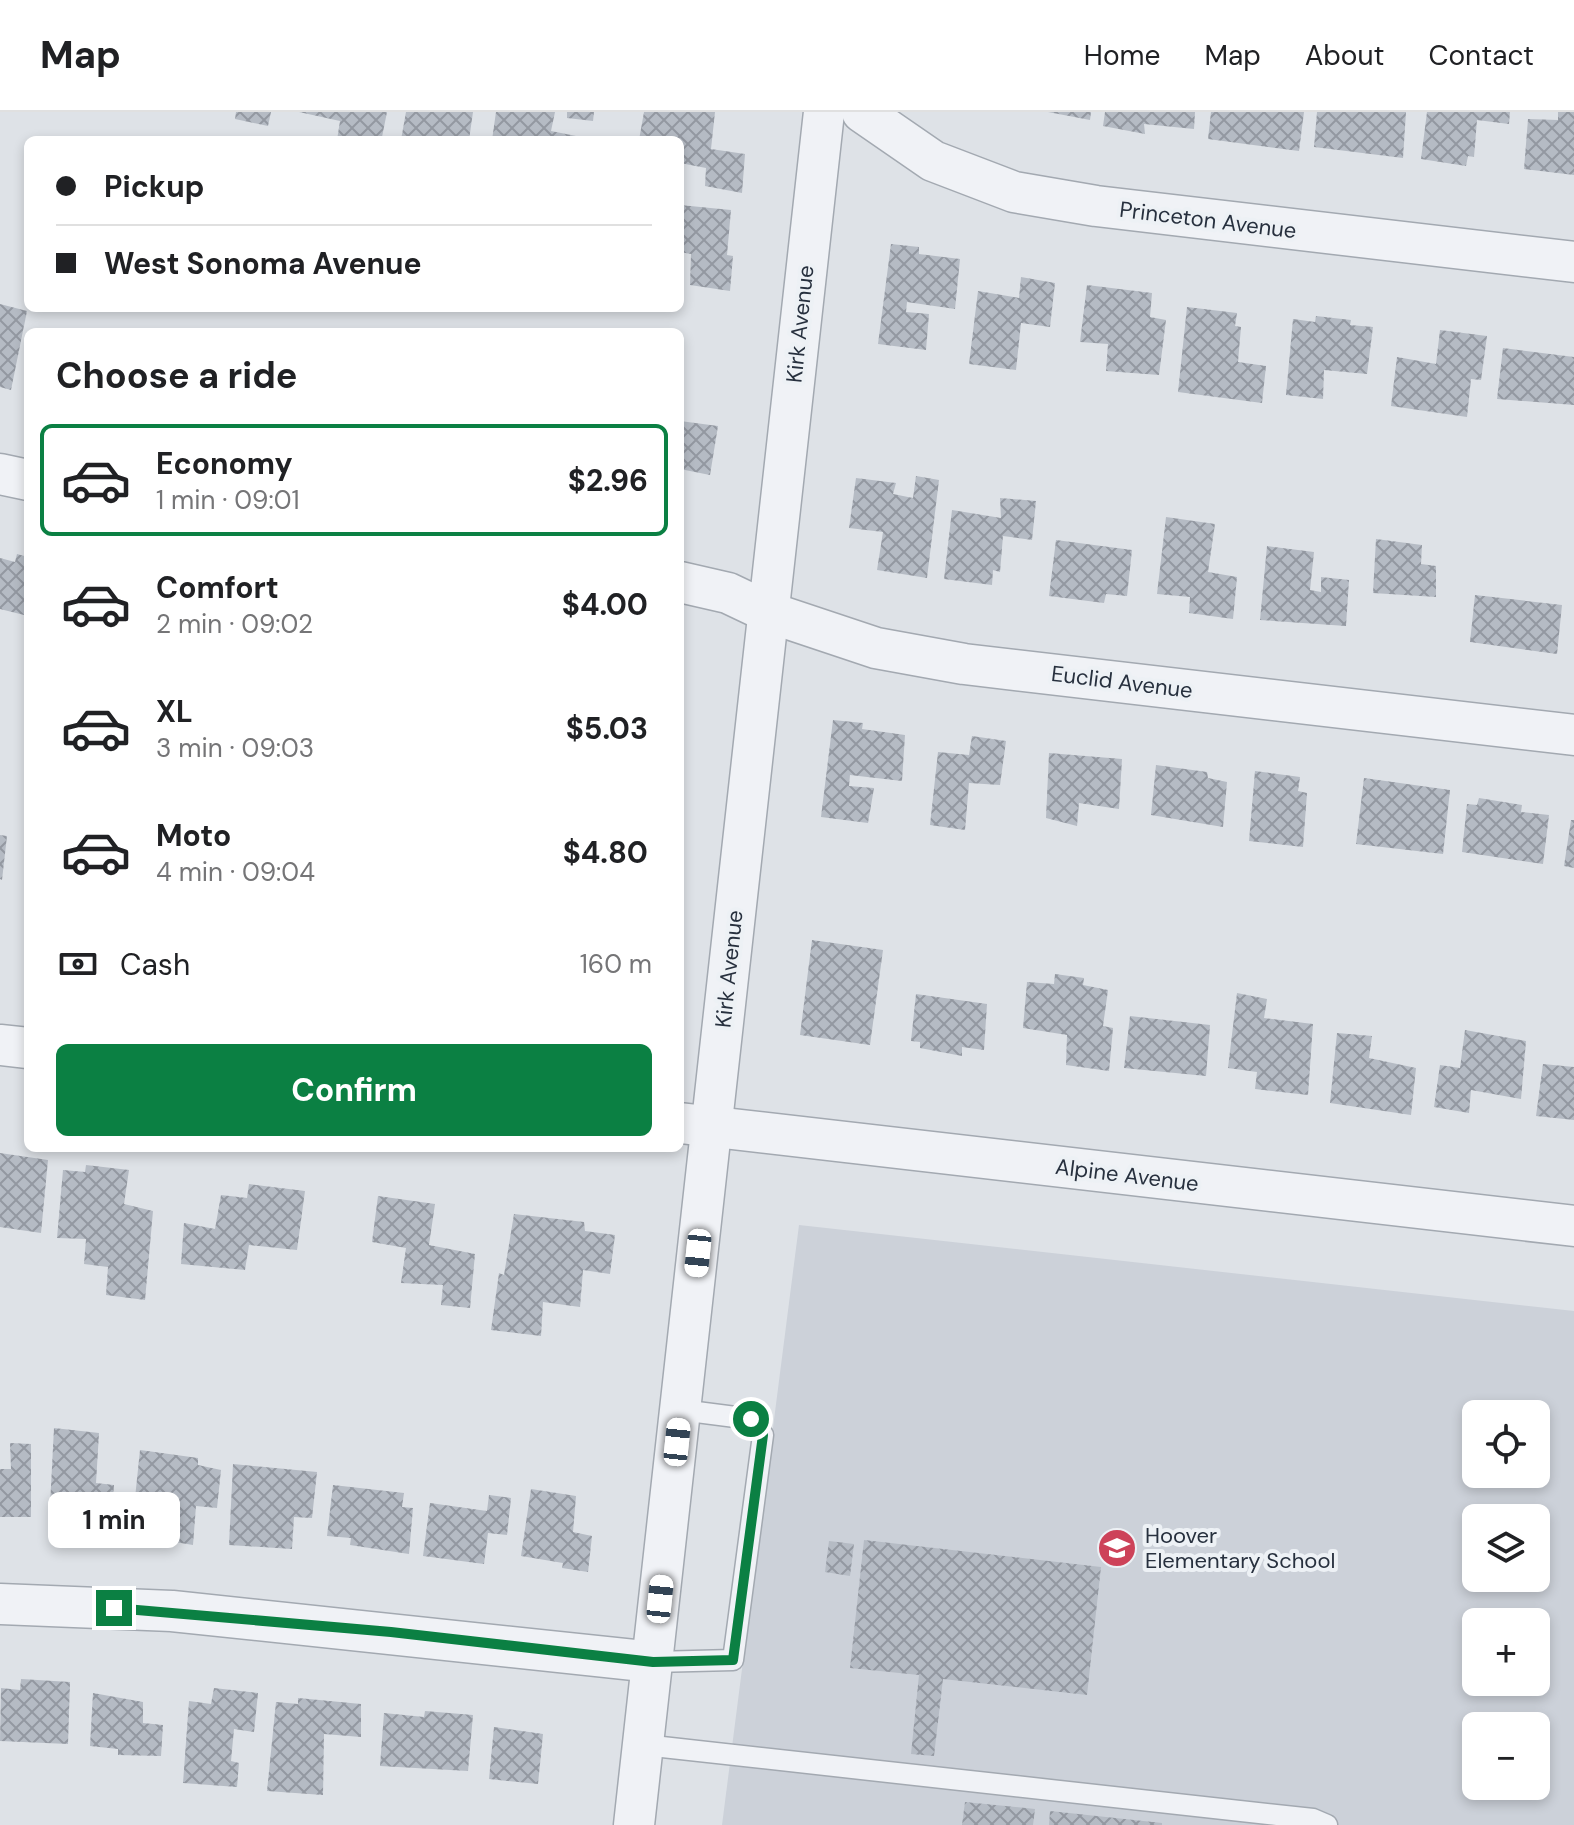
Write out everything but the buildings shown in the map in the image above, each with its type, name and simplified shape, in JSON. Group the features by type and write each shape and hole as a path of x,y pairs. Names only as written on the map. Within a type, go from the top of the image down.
{"street":[{"name":"Kirk Avenue","path":"634,1825 681,1410 696,1125 768,612 824,112"},
{"name":"Princeton Avenue","path":"862,112 933,161 1014,192 1096,206 1574,262"},
{"path":"0,474 24,479"},
{"name":"Euclid Avenue","path":"684,583 728,593 768,612 876,648 964,664 1574,735"},
{"path":"0,1045 24,1048"},
{"name":"Alpine Avenue","path":"696,1125 1574,1226"},
{"path":"0,1604 172,1611 653,1662"}],"lane":[{"path":"653,1662 733,1660 763,1435 751,1419 681,1410"},
{"path":"644,1745 1313,1819 1327,1825"}],"shaded area":[{"name":"Hoover Elementary School","path":"799,1225 1574,1311 1574,1825 722,1825"}],"place":[{"name":"Hoover Elementary School","path":"1117,1548"}],"route":[{"path":"114,1608 391,1632 653,1662 733,1660 763,1435 751,1419"}]}
